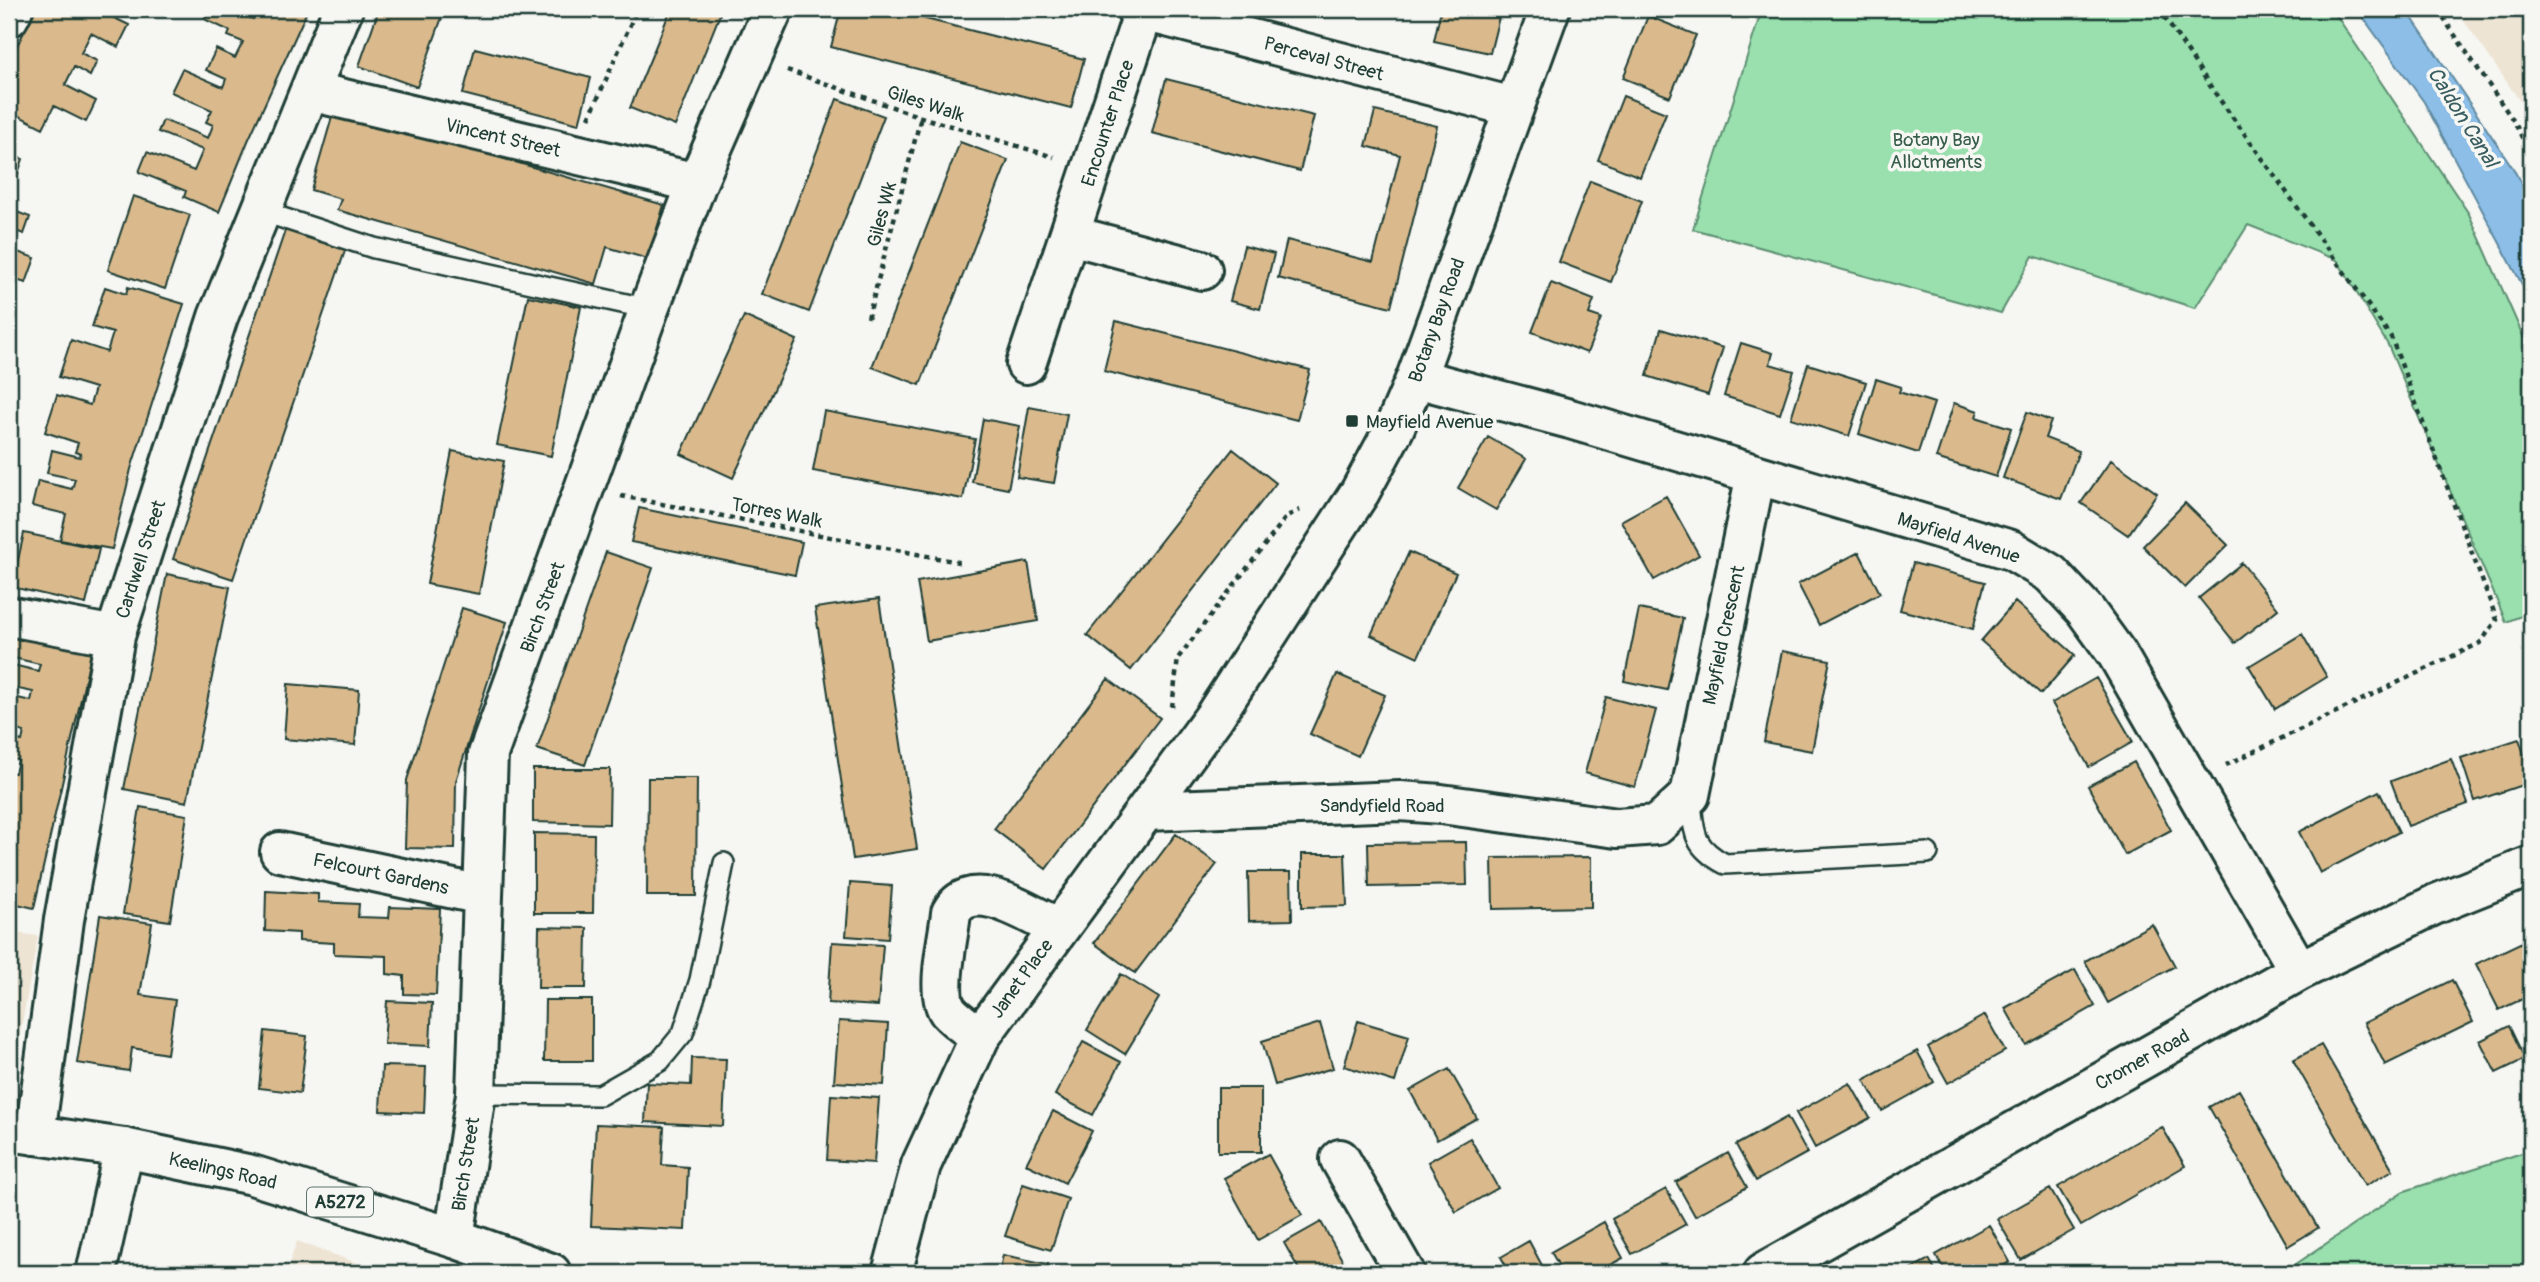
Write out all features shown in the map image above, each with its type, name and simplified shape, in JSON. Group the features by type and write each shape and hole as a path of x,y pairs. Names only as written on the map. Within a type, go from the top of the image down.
{"street":[{"path":"9,17 13,9"},
{"name":"Cardwell Street","path":"22,1133 64,920 115,636 218,317 343,9"},
{"name":"Birch Street","path":"454,1238 476,1094 488,754 697,183 773,9"},
{"name":"Botany Bay Road","path":"1214,717 1360,492 1394,429 1416,378 1549,9"},
{"name":"Perceval Street","path":"1140,10 1513,107"},
{"name":"Encounter Place","path":"1026,364 1093,168 1140,10"},
{"name":"Vincent Street","path":"310,91 697,183"},
{"path":"1070,235 1202,270"},
{"name":"Mayfield Avenue","path":"1416,378 1572,419 2011,550 2051,573 2085,610 2117,654 2299,971"},
{"name":"Mayfield Crescent","path":"1690,795 1756,474"},
{"path":"9,616 115,636"},
{"name":"Janet Place","path":"892,1273 922,1165 979,1037 1214,717"},
{"name":"Sandyfield Road","path":"1146,811 1400,801 1617,828 1657,825 1690,795"},
{"name":"Felcourt Gardens","path":"280,852 482,895"},
{"name":"Cromer Road","path":"1763,1273 2299,971 2436,904 2531,866"},
{"path":"979,1037 947,1011 943,994 951,914 955,905 962,900 985,896 1058,928"},
{"name":"Keelings Road","path":"22,1133 124,1149 252,1175 454,1238 551,1273"},
{"path":"96,1273 124,1149"},
{"path":"1340,1159 1405,1273"}],"lane":[{"path":"261,211 374,248 649,309"},
{"path":"1690,795 1696,835 1703,850 1725,864 1928,853"},
{"path":"476,1094 600,1095 660,1061 683,1033 700,980 724,863"}],"path":[{"path":"573,154 637,9"},
{"path":"2158,9 2391,337 2497,620 2480,643 2190,782"},
{"path":"2437,9 2515,123 2531,156"},
{"name":"Giles Walk","path":"753,58 921,117 1093,168"},
{"name":"Giles Wk","path":"868,318 921,117"},
{"name":"Torres Walk","path":"586,489 963,563"}],"shaded area":[{"path":"2456,9 2531,9 2531,117"},
{"path":"9,932 38,936 11,1083 9,1083"},
{"path":"297,1241 384,1273 286,1273"}],"green space":[{"name":"Botany Bay Allotments","path":"1762,9 2332,9 2469,214 2531,354 2531,612 2506,622 2388,345 2337,260 2248,225 2195,308 2033,256 2001,313 1693,229"},
{"path":"2531,1150 2531,1273 2283,1273 2402,1192"}],"water":[{"name":"Caldon Canal","path":"2357,9 2406,9 2513,168 2531,203 2531,301 2424,102"}],"building":[{"path":"36,9 104,9 102,12 129,25 118,47 91,33 81,53 97,61 90,76 74,67 65,85 96,101 86,122 54,106 43,128 9,111 9,61"},
{"path":"208,9 223,9 253,19 258,9 308,9 219,212 184,197 186,191 139,172 147,152 194,171 203,150 158,132 163,120 208,138 213,125 206,122 212,110 171,92 182,69 223,87 226,79 206,70 216,49 235,58 243,42 228,36 230,31 204,19"},
{"path":"379,9 445,9 417,87 359,66"},
{"path":"671,9 722,9 675,126 630,108"},
{"path":"841,9 886,9 1084,59 1071,108 831,47"},
{"path":"1441,9 1501,9 1490,53 1434,41"},
{"path":"1687,9 1710,9 1707,17"},
{"path":"1648,16 1696,35 1670,97 1623,78"},
{"path":"475,48 591,78 579,124 463,94"},
{"path":"1166,79 1314,116 1300,171 1152,133"},
{"path":"1623,96 1666,113 1640,177 1598,160"},
{"path":"837,99 884,116 809,312 762,294"},
{"path":"334,110 664,205 648,259 607,247 596,284 337,210 341,199 311,190"},
{"path":"1375,111 1437,126 1391,307 1278,278 1287,240 1373,262 1400,155 1366,146"},
{"path":"960,142 1008,160 920,385 872,367"},
{"path":"9,154 23,159 9,199"},
{"path":"1590,181 1642,201 1611,282 1559,262"},
{"path":"133,196 190,215 165,289 108,270"},
{"path":"9,209 30,217 24,234 9,229"},
{"path":"287,225 347,245 233,579 173,559"},
{"path":"1244,246 1274,254 1260,309 1230,301"},
{"path":"9,249 35,258 26,283 9,278"},
{"path":"1551,283 1594,300 1589,314 1601,318 1587,353 1532,332"},
{"path":"105,287 126,294 128,287 184,304 131,469 112,549 60,540 66,514 32,506 38,481 72,489 75,479 47,473 52,450 80,457 81,454 75,452 78,443 45,432 57,395 90,405 95,388 59,377 71,340 107,352 113,333 92,327"},
{"path":"528,296 581,307 551,456 497,445"},
{"path":"744,316 797,340 733,478 681,454"},
{"path":"1116,321 1310,370 1297,420 1104,371"},
{"path":"1661,329 1723,348 1708,395 1647,376"},
{"path":"1741,343 1773,353 1770,364 1794,371 1780,414 1724,396"},
{"path":"1808,364 1866,382 1849,436 1791,418"},
{"path":"1876,379 1901,387 1899,392 1934,403 1918,453 1859,434"},
{"path":"1954,403 1978,411 1976,417 2011,428 1996,477 1936,458"},
{"path":"1029,407 1067,414 1054,483 1017,477"},
{"path":"824,411 975,439 963,499 813,471"},
{"path":"2027,412 2051,421 2045,438 2079,451 2061,499 2003,478"},
{"path":"983,419 1020,426 1008,489 972,482"},
{"path":"1488,437 1526,459 1496,510 1458,488"},
{"path":"1233,449 1276,483 1131,670 1087,635"},
{"path":"452,451 504,461 479,594 427,584"},
{"path":"2111,460 2157,493 2128,535 2081,503"},
{"path":"1666,496 1699,555 1654,580 1621,521"},
{"path":"2185,503 2228,545 2185,588 2143,546"},
{"path":"639,508 802,542 795,575 631,542"},
{"path":"24,533 99,549 86,604 12,587"},
{"path":"606,552 653,568 585,765 537,749"},
{"path":"1409,552 1456,573 1418,657 1371,635"},
{"path":"1859,552 1880,593 1819,625 1798,584"},
{"path":"1028,562 1038,621 927,641 917,582"},
{"path":"1913,563 1985,582 1973,629 1900,610"},
{"path":"2242,563 2278,609 2235,643 2199,598"},
{"path":"167,574 230,587 187,802 124,789"},
{"path":"879,599 917,849 853,859 815,608"},
{"path":"2015,602 2075,655 2041,694 1981,641"},
{"path":"462,608 507,622 456,781 455,849 405,848 407,780"},
{"path":"1639,609 1683,618 1667,690 1624,681"},
{"path":"2302,634 2327,677 2275,709 2249,666"},
{"path":"23,635 92,650 34,908 9,902 9,772 15,773 18,760 9,758 9,738 22,741 24,732 9,728 9,696 31,701 33,692 9,687 9,664 38,671 40,664 9,657 9,637 21,640"},
{"path":"1782,651 1830,660 1812,751 1764,742"},
{"path":"1337,674 1385,695 1358,756 1310,734"},
{"path":"2096,678 2133,742 2089,767 2052,703"},
{"path":"1108,679 1160,718 1046,869 994,829"},
{"path":"288,684 359,690 355,745 284,739"},
{"path":"1606,697 1656,710 1635,787 1585,773"},
{"path":"2519,739 2531,774 2531,782 2475,801 2461,758"},
{"path":"2451,759 2468,804 2408,826 2391,781"},
{"path":"2134,762 2171,830 2125,855 2088,786"},
{"path":"533,769 610,769 609,824 533,822"},
{"path":"648,778 697,778 696,896 647,896"},
{"path":"2379,791 2399,832 2320,873 2299,832"},
{"path":"140,807 187,815 170,921 123,914"},
{"path":"534,833 594,834 593,913 534,913"},
{"path":"1176,834 1217,864 1135,973 1094,943"},
{"path":"1466,842 1467,885 1369,887 1368,843"},
{"path":"1302,854 1345,854 1347,906 1302,907"},
{"path":"1591,857 1591,907 1493,909 1492,858"},
{"path":"1248,872 1291,872 1292,920 1249,921"},
{"path":"850,883 892,886 888,939 846,936"},
{"path":"266,891 318,894 318,902 359,904 358,917 389,918 390,907 440,909 436,995 404,994 404,976 387,974 387,956 334,954 334,943 299,941 299,933 265,931"},
{"path":"100,915 152,923 140,995 175,1000 167,1054 132,1048 129,1071 77,1063"},
{"path":"2152,924 2175,966 2108,1003 2085,961"},
{"path":"539,927 587,928 586,988 538,988"},
{"path":"832,942 883,945 878,1006 828,1003"},
{"path":"2522,942 2531,962 2531,995 2499,1010 2476,964"},
{"path":"2075,970 2095,1006 2026,1045 2005,1008"},
{"path":"1121,974 1159,998 1125,1054 1087,1030"},
{"path":"2452,980 2473,1022 2385,1065 2364,1023"},
{"path":"545,1000 592,1000 592,1061 544,1061"},
{"path":"387,1001 432,1003 430,1046 384,1044"},
{"path":"1985,1015 2005,1051 1948,1083 1928,1047"},
{"path":"839,1021 888,1024 884,1085 834,1082"},
{"path":"1358,1021 1409,1036 1395,1082 1344,1066"},
{"path":"1320,1023 1333,1068 1275,1085 1262,1041"},
{"path":"2509,1026 2525,1059 2496,1073 2480,1041"},
{"path":"265,1031 307,1036 300,1093 259,1088"},
{"path":"1083,1042 1121,1062 1093,1115 1055,1095"},
{"path":"2321,1045 2393,1170 2365,1186 2293,1060"},
{"path":"1917,1051 1934,1082 1882,1111 1864,1080"},
{"path":"692,1058 726,1059 723,1126 645,1122 647,1083 691,1085"},
{"path":"382,1066 426,1067 424,1113 380,1111"},
{"path":"1449,1069 1477,1118 1437,1140 1410,1091"},
{"path":"1850,1083 1870,1118 1815,1148 1796,1113"},
{"path":"1218,1088 1261,1088 1261,1152 1218,1152"},
{"path":"2239,1090 2318,1228 2288,1246 2209,1107"},
{"path":"831,1095 879,1098 874,1163 827,1160"},
{"path":"1053,1111 1092,1131 1065,1183 1026,1164"},
{"path":"1787,1117 1807,1153 1756,1181 1736,1145"},
{"path":"596,1124 664,1127 662,1165 688,1167 685,1230 591,1226"},
{"path":"2162,1127 2185,1166 2081,1226 2058,1187"},
{"path":"1470,1138 1498,1188 1456,1212 1428,1162"},
{"path":"1728,1153 1747,1187 1695,1216 1676,1182"},
{"path":"1268,1154 1302,1215 1258,1240 1224,1178"},
{"path":"1023,1184 1068,1199 1051,1250 1005,1236"},
{"path":"1666,1189 1686,1224 1632,1254 1612,1219"},
{"path":"2050,1189 2074,1230 2021,1260 1997,1219"},
{"path":"1321,1222 1345,1265 1330,1273 1301,1273 1284,1243"},
{"path":"1604,1222 1623,1258 1595,1273 1563,1273 1551,1252"},
{"path":"1989,1225 2010,1262 1990,1273 1946,1273 1936,1255"},
{"path":"1529,1241 1546,1273 1488,1273 1505,1264 1501,1257"},
{"path":"1003,1255 1048,1264 1046,1273 999,1273"},
{"path":"1929,1259 1937,1273 1903,1273"}],"place":[{"name":"Mayfield Avenue","path":"1352,421"}]}
